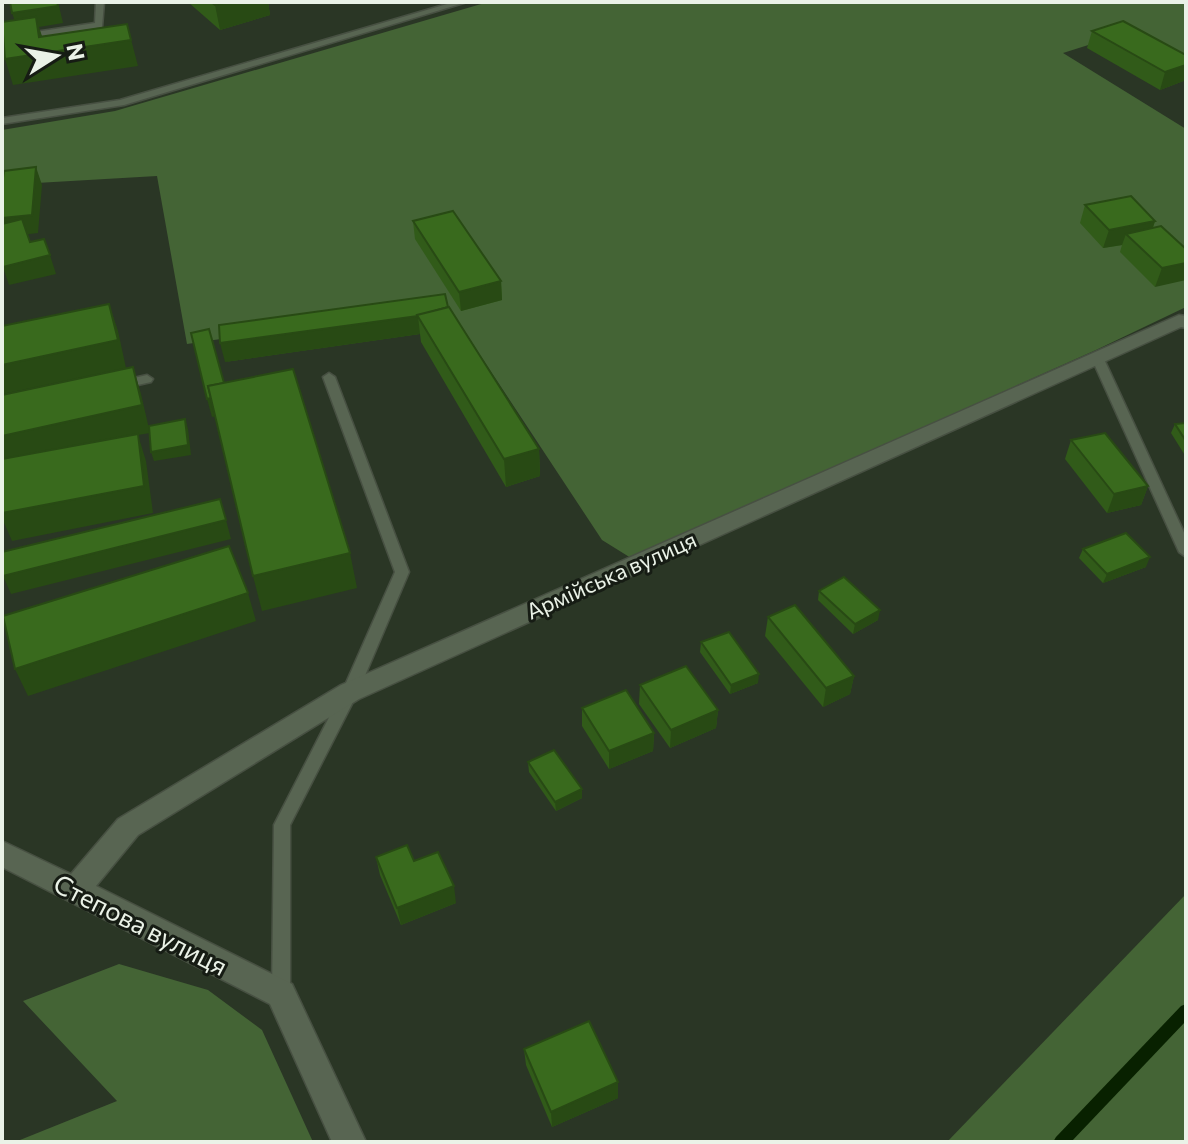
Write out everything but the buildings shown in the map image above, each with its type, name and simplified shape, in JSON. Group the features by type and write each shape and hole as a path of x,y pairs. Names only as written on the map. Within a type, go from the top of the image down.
{"street":[{"name":"Армійська вулиця","path":"74,892 128,827 350,692 1184,320"},
{"name":"Степова вулиця","path":"2,853 281,994"},
{"path":"281,994 349,1142"}],"lane":[{"path":"2,40 99,25 100,2"},
{"path":"2,121 121,103 463,2"},
{"path":"1097,357 1186,552"},
{"path":"281,994 282,825 350,692 402,572 329,377"},
{"path":"102,389 147,379"}],"green space":[{"path":"488,2 1186,2 1186,56 1139,29 1063,53 1186,129 1186,307 631,558 602,540 447,305 187,344 157,176 2,185 2,130 115,111"},
{"path":"1186,894 1186,1142 947,1142"},
{"path":"119,964 208,990 262,1030 313,1142 15,1142 117,1101 23,1001"}],"waterway":[{"path":"1061,1142 1186,1011"}]}
